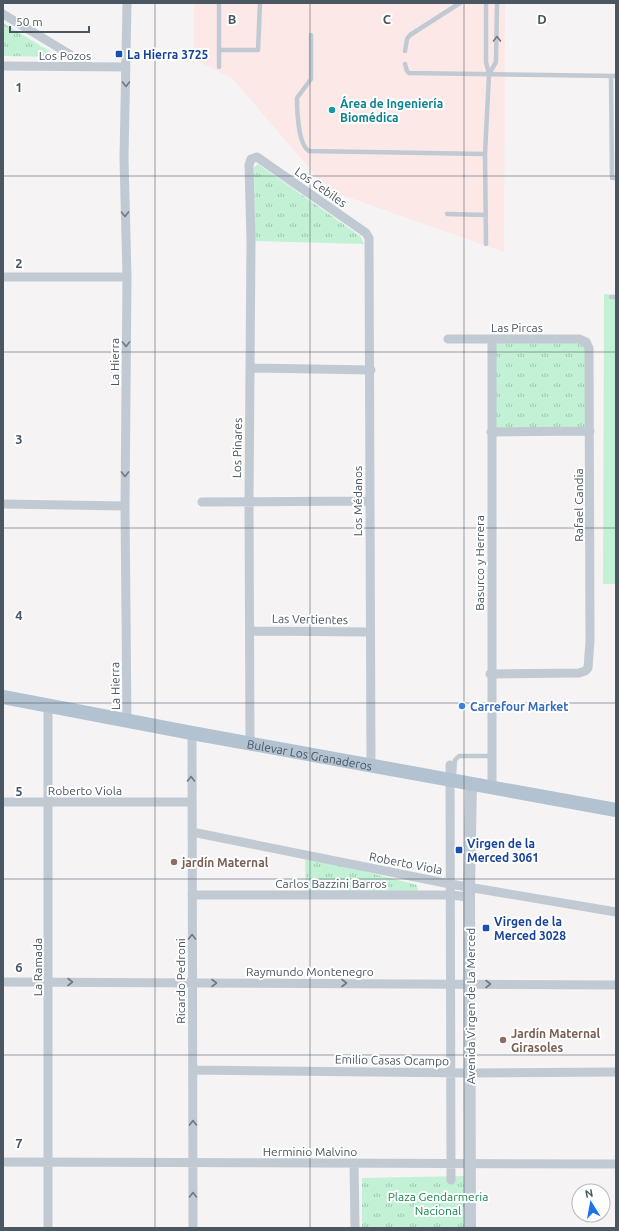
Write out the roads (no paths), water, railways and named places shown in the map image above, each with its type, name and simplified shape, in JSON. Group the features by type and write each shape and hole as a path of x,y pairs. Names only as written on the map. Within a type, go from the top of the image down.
{"main road":[{"name":"Bulevar Los Granaderos","path":"3,697 616,810"},
{"name":"Avenida Virgen de La Merced","path":"470,1228 469,892 471,784"}],"street":[{"name":"La Hierra","path":"127,3 124,158 126,278 125,506 127,721"},
{"path":"3,14 90,67"},
{"name":"Los Pozos","path":"3,66 126,67"},
{"name":"Los Cebiles","path":"257,157 366,233 369,238"},
{"name":"Los Pinares","path":"250,743 249,165 251,159 257,157"},
{"name":"Los Médanos","path":"369,238 371,370 369,501 371,764"},
{"path":"3,277 126,278"},
{"name":"Las Pircas","path":"448,339 579,339 586,342"},
{"name":"Basurco y Herrera","path":"492,339 490,674 492,787"},
{"name":"Rafael Candia","path":"490,674 579,672 585,671 588,668 590,640 590,431 589,348 586,342"},
{"path":"250,368 371,370"},
{"path":"491,432 590,431"},
{"path":"202,502 369,501"},
{"path":"3,504 125,506"},
{"name":"Las Vertientes","path":"250,631 370,632"},
{"name":"La Ramada","path":"48,706 48,1228"},
{"name":"Ricardo Pedroni","path":"192,733 193,1228"},
{"name":"Avenida Virgen de La Merced","path":"450,765 452,780 450,884 451,1180"},
{"name":"Roberto Viola","path":"3,802 191,802"},
{"name":"Roberto Viola","path":"192,832 450,884 469,892 616,912"},
{"name":"Carlos Bazzini Barros","path":"192,895 450,895 469,892"},
{"name":"Raymundo Montenegro","path":"3,982 616,985"},
{"name":"Emilio Casas Ocampo","path":"193,1070 451,1073 616,1072"},
{"name":"Herminio Malvino","path":"3,1162 354,1163 471,1165 616,1164"},
{"path":"354,1163 354,1228"}],"lane":[{"path":"219,3 219,67"},
{"path":"219,50 258,50 260,3"},
{"path":"405,51 407,39 410,35 460,3"},
{"path":"486,3 486,62 489,74 485,154 486,244"},
{"path":"489,74 496,62 497,3"},
{"path":"311,35 311,79 297,98 302,141 305,149 309,152 485,154"},
{"path":"405,64 407,72 409,73 613,76 612,178 616,178"},
{"path":"447,214 486,215"},
{"path":"452,780 456,758 459,756 492,756"}],"place":[{"name":"La Hierra 3725","path":"119,54"},
{"name":"Área de Ingeniería Biomédica","path":"332,110"},
{"name":"Carrefour Market","path":"462,706"},
{"name":"Virgen de la Merced 3061","path":"459,850"},
{"name":"jardín Maternal","path":"174,862"},
{"name":"Virgen de la Merced 3028","path":"486,928"},
{"name":"Jardín Maternal Girasoles","path":"503,1040"}],"park label":[{"name":"Plaza Gendarmeria Nacional","path":"438,1203"}]}
